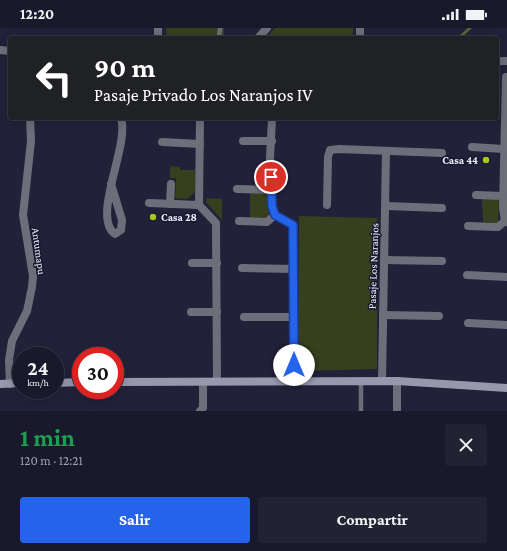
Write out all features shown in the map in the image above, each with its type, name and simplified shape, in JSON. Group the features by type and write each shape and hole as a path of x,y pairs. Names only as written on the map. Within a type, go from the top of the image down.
{"main road":[{"path":"124,382 397,381 507,388"},
{"path":"0,384 10,384"}],"street":[{"path":"260,36 267,28"},
{"path":"468,226 498,227 506,222 501,99 506,77"},
{"name":"Antumapu","path":"10,384 9,360 12,341 27,311 32,287 31,264 23,215 31,141 30,120"},
{"path":"111,184 122,220 121,230 115,234 112,232 108,220 108,203 111,184 123,141 124,125 122,120"},
{"path":"200,120 199,205 216,223 217,381"},
{"path":"272,120 270,190 275,215 293,225 294,381"},
{"path":"243,141 272,141"},
{"path":"162,142 200,144"},
{"path":"472,147 504,149"},
{"path":"327,205 328,157 330,150 442,152"},
{"name":"Pasaje Los Naranjos","path":"382,381 386,151"},
{"path":"170,204 171,184"},
{"path":"237,189 270,190"},
{"path":"476,195 504,196"},
{"path":"149,203 199,205"},
{"path":"386,206 442,208"},
{"path":"239,221 267,222 275,215"},
{"path":"384,260 442,261"},
{"path":"192,263 217,263"},
{"path":"242,268 294,269"},
{"path":"467,275 507,277"},
{"path":"191,312 217,312"},
{"path":"383,315 440,316"},
{"path":"244,317 294,317"},
{"path":"468,323 507,325"},
{"path":"397,381 397,411"},
{"path":"200,411 203,408 203,382"}],"lane":[{"path":"361,381 361,411"}],"green space":[{"path":"166,28 224,28 224,36 167,36"},
{"path":"275,28 353,28 353,36 268,36"},
{"path":"170,166 180,167 180,170 195,170 195,192 187,199 175,198 176,178 170,178"},
{"path":"250,192 267,194 269,215 264,219 250,218"},
{"path":"207,198 222,199 222,220 206,202"},
{"path":"482,199 499,199 498,223 483,222"},
{"path":"299,216 377,218 377,369 298,371"}],"waterway":[{"path":"461,36 470,28"}],"place":[{"name":"Casa 44","path":"486,160"},
{"name":"Casa 28","path":"153,217"}],"route":[{"path":"271,177 270,190 275,215 293,225 294,365"}]}
